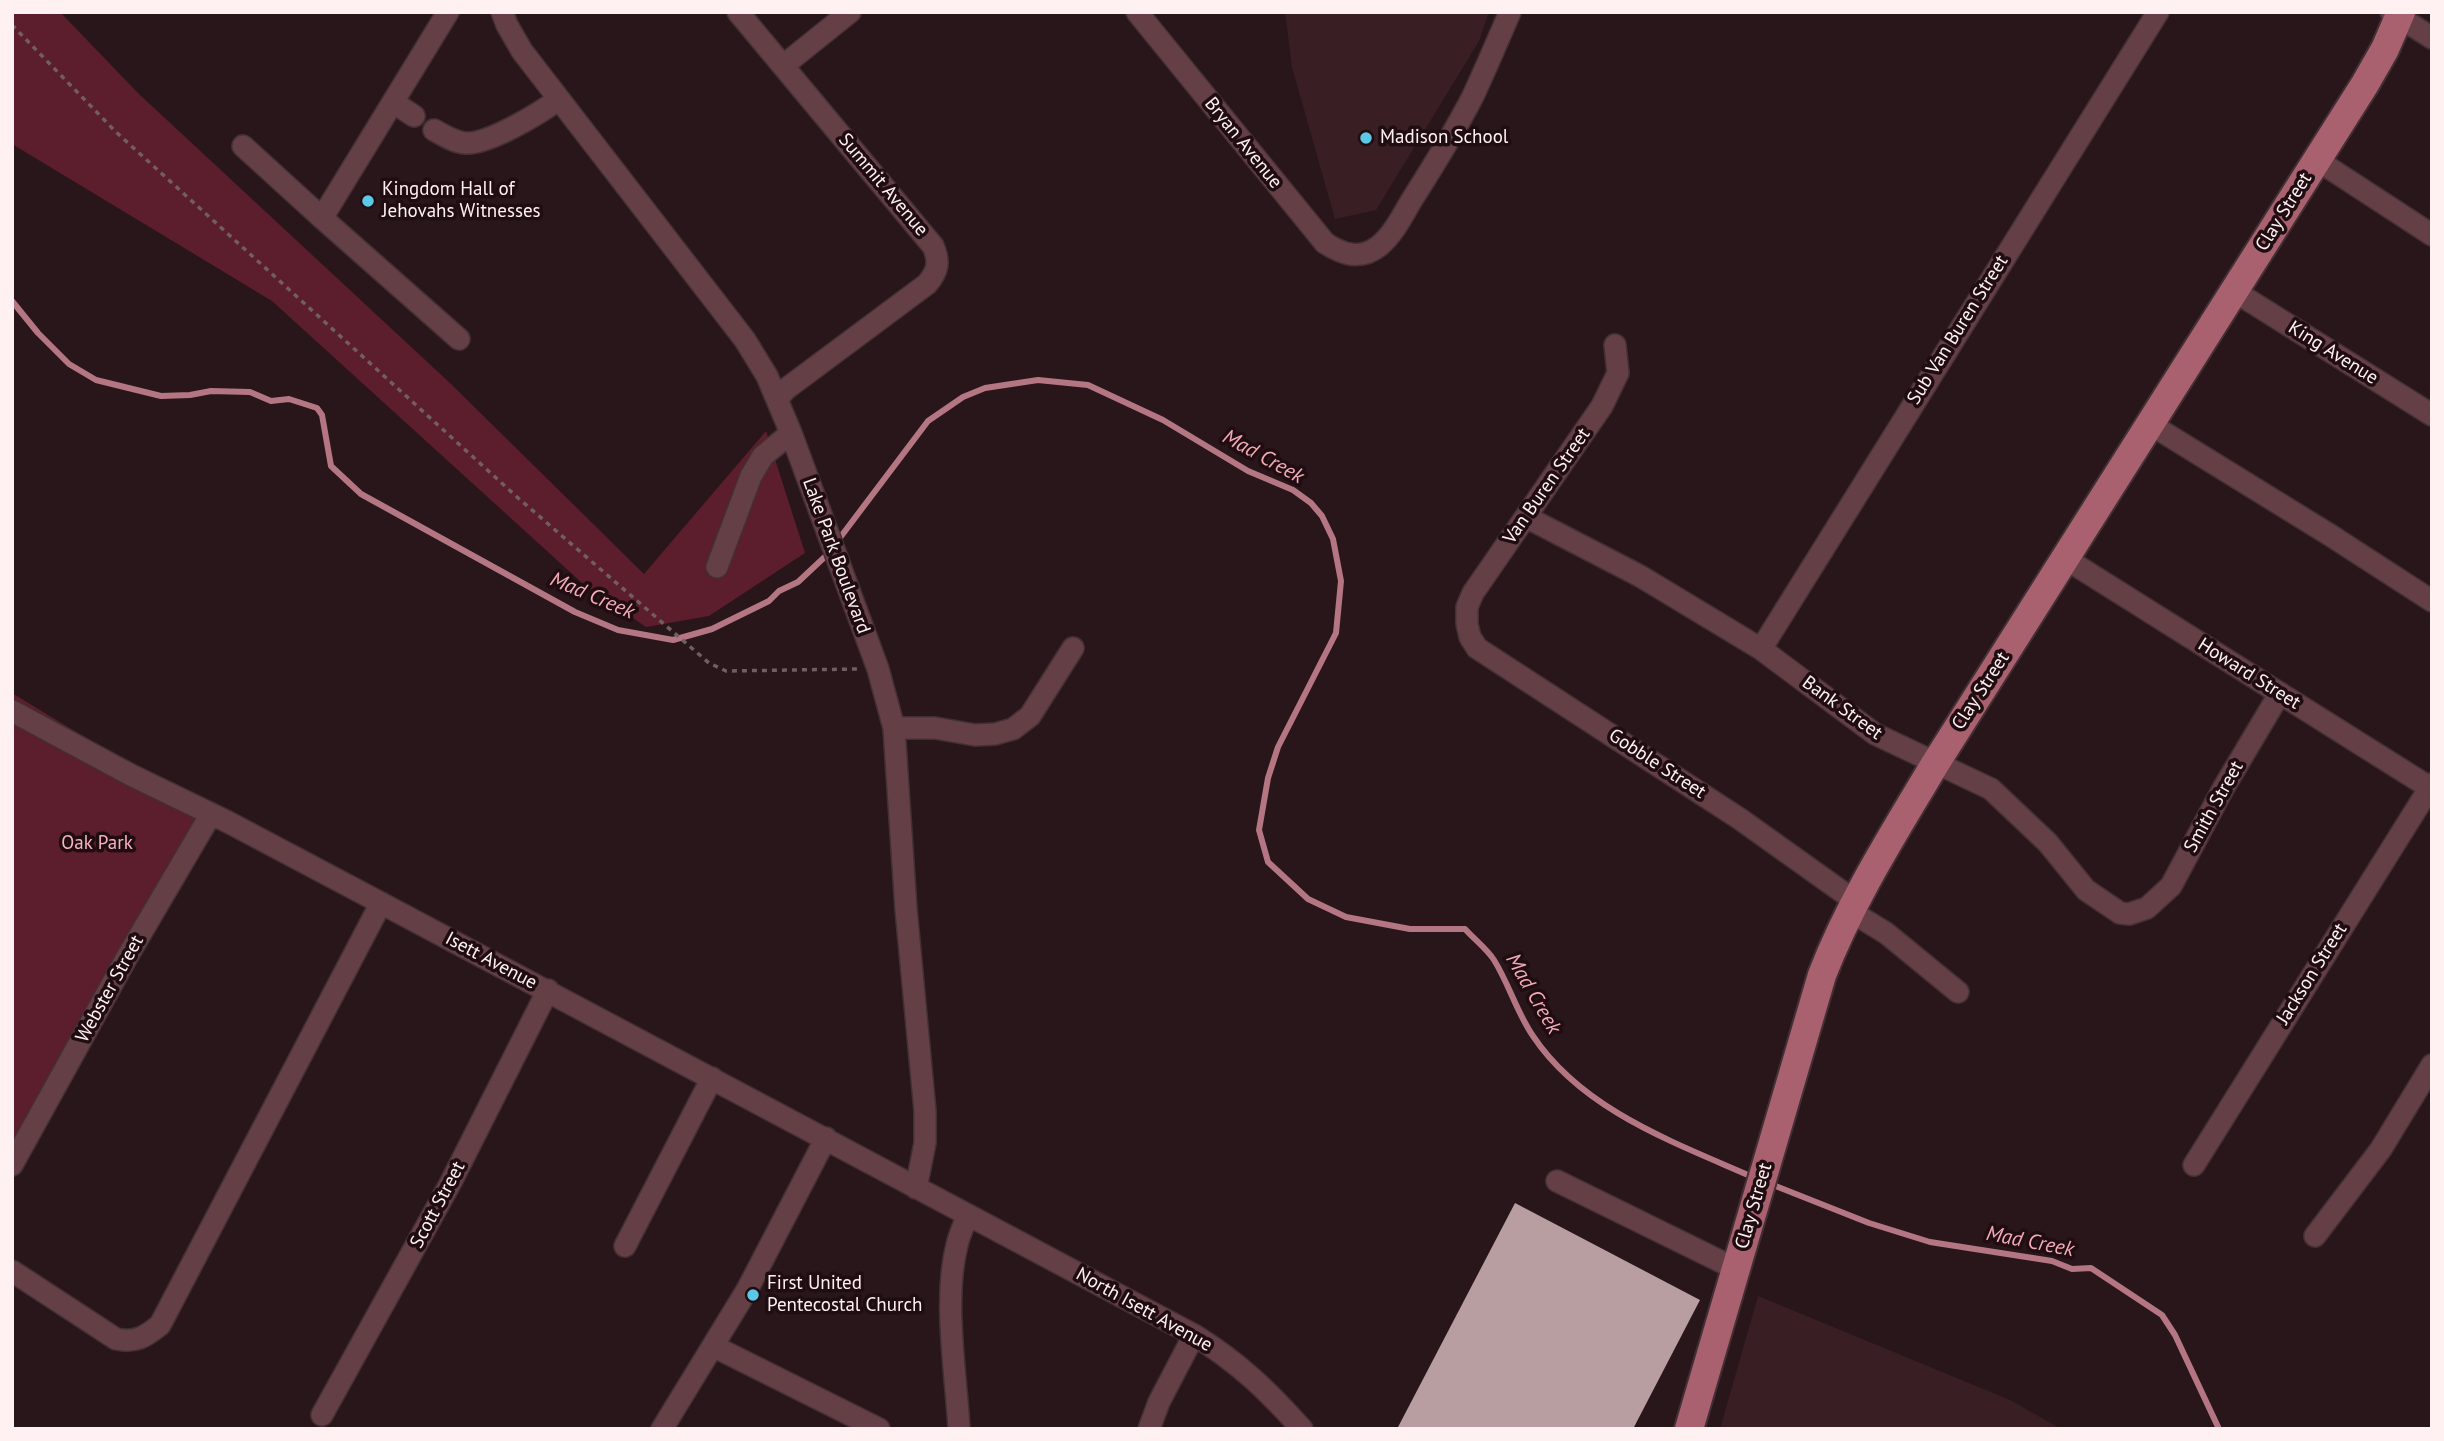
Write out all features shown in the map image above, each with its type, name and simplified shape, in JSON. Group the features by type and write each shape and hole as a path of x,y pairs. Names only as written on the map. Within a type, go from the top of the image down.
{"main road":[{"name":"Clay Street","path":"1689,1429 1822,975 1853,906 1935,764 2385,49 2397,14"}],"street":[{"path":"322,218 448,12"},
{"name":"Lake Park Boulevard","path":"502,12 522,51 745,340 777,398 878,669 894,728 906,909 925,1111 925,1143 916,1188"},
{"name":"Summit Avenue","path":"738,12 933,246 939,259 936,274 928,284 777,398"},
{"path":"784,65 850,12"},
{"name":"Bryan Avenue","path":"1137,12 1325,243 1340,253 1361,255 1377,248 1390,234 1440,155 1472,98 1510,12"},
{"name":"Sub Van Buren Street","path":"1761,649 2158,12"},
{"path":"2397,14 2432,38"},
{"path":"434,130 466,143 479,141 535,117 559,99"},
{"path":"393,102 414,116"},
{"path":"243,146 459,339"},
{"path":"2317,159 2432,235"},
{"name":"King Avenue","path":"2234,291 2432,415"},
{"name":"Van Buren Street","path":"1467,624 1467,607 1485,573 1602,406 1613,386 1618,373 1615,345"},
{"path":"2150,424 2432,601"},
{"path":"717,567 751,476 763,456 791,433"},
{"name":"Bank Street","path":"1526,517 1640,576 1761,649 1875,734 1991,789 2048,843 2086,890 2120,913 2138,912"},
{"name":"Howard Street","path":"2066,559 2431,787"},
{"name":"Gobble Street","path":"1467,624 1470,637 1477,648 1740,819 1958,992"},
{"path":"894,728 934,727 975,735 995,734 1013,729 1030,716 1073,648"},
{"name":"Smith Street","path":"2138,912 2155,902 2171,886 2224,787 2280,693"},
{"name":"Isett Avenue","path":"12,711 548,990 968,1215"},
{"name":"Jackson Street","path":"2194,1165 2431,787"},
{"name":"Webster Street","path":"12,1165 127,957 211,814"},
{"path":"12,1271 117,1339 128,1342 143,1339 160,1325 381,902"},
{"name":"Scott Street","path":"322,1415 451,1182 548,990"},
{"path":"2315,1236 2381,1149 2432,1065"},
{"path":"625,1246 712,1078"},
{"path":"662,1429 747,1290 825,1138"},
{"path":"1557,1181 1736,1269"},
{"path":"959,1429 953,1365 952,1277 957,1243 968,1215"},
{"name":"North Isett Avenue","path":"968,1215 1194,1335 1244,1368 1303,1429"},
{"path":"1149,1429 1159,1402 1194,1335"},
{"path":"713,1346 879,1429"}],"path":[{"path":"12,25 116,132 517,497 709,663 726,671 878,669"}],"shaded area":[{"name":"Madison School","path":"1285,12 1489,12 1479,41 1376,210 1335,219 1292,67"},
{"path":"1758,1296 2010,1400 2061,1429 1720,1429"}],"green space":[{"path":"12,12 60,12 139,94 451,384 644,574 766,431 805,553 709,616 646,627 581,582 272,301 12,144"},
{"name":"Oak Park","path":"12,693 211,814 12,1179"}],"building":[{"path":"1515,1203 1700,1300 1633,1429 1397,1429"}],"waterway":[{"name":"Mad Creek","path":"12,301 38,333 69,364 96,380 161,396 211,391 250,392 271,401 289,399 317,408 322,415 331,466 361,494 575,612 618,630 673,640 712,629 769,601 779,591 798,582 830,552"},
{"name":"Mad Creek","path":"836,543 928,421 963,397 985,388 1038,380 1088,385 1163,420 1248,471 1293,490 1311,503 1322,516 1333,539 1341,581 1336,633 1278,747 1268,778 1259,830 1268,862 1308,899 1346,917 1410,929 1465,929 1494,960 1533,1036 1554,1062 1578,1085 1633,1122 1755,1178"},
{"name":"Mad Creek","path":"1768,1183 1869,1223 1930,1242 2052,1261 2072,1269 2091,1268 2162,1315 2175,1335 2219,1429"}],"place":[{"name":"Madison School","path":"1366,138"},
{"name":"Kingdom Hall of Jehovahs Witnesses","path":"368,201"},
{"name":"First United Pentecostal Church","path":"753,1295"}]}
